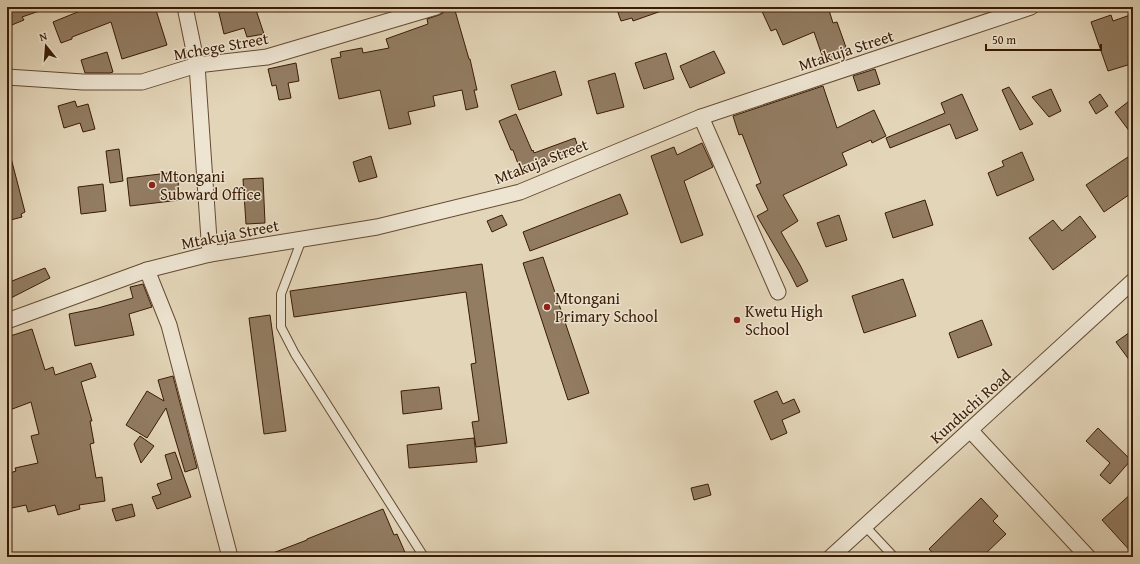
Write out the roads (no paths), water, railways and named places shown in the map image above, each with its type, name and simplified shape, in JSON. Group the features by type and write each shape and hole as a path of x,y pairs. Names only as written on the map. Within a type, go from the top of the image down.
{"street":[{"path":"185,7 198,65 210,254"},
{"name":"Mchege Street","path":"7,77 83,82 142,82 198,65 267,57 436,7"},
{"name":"Mtakuja Street","path":"7,321 147,270 210,254 377,227 520,192 701,117 1031,7"},
{"path":"701,117 778,292"},
{"path":"147,270 169,325 230,557"},
{"name":"Kunduchi Road","path":"831,557 1133,281"},
{"path":"970,430 1088,557"}],"lane":[{"path":"302,239 281,294 281,327 295,354 424,557"},
{"path":"865,526 894,557"}],"place":[{"name":"Mtongani Subward Office","path":"152,185"},
{"name":"Mtongani Primary School","path":"547,307"},
{"name":"Kwetu High School","path":"737,320"}]}
